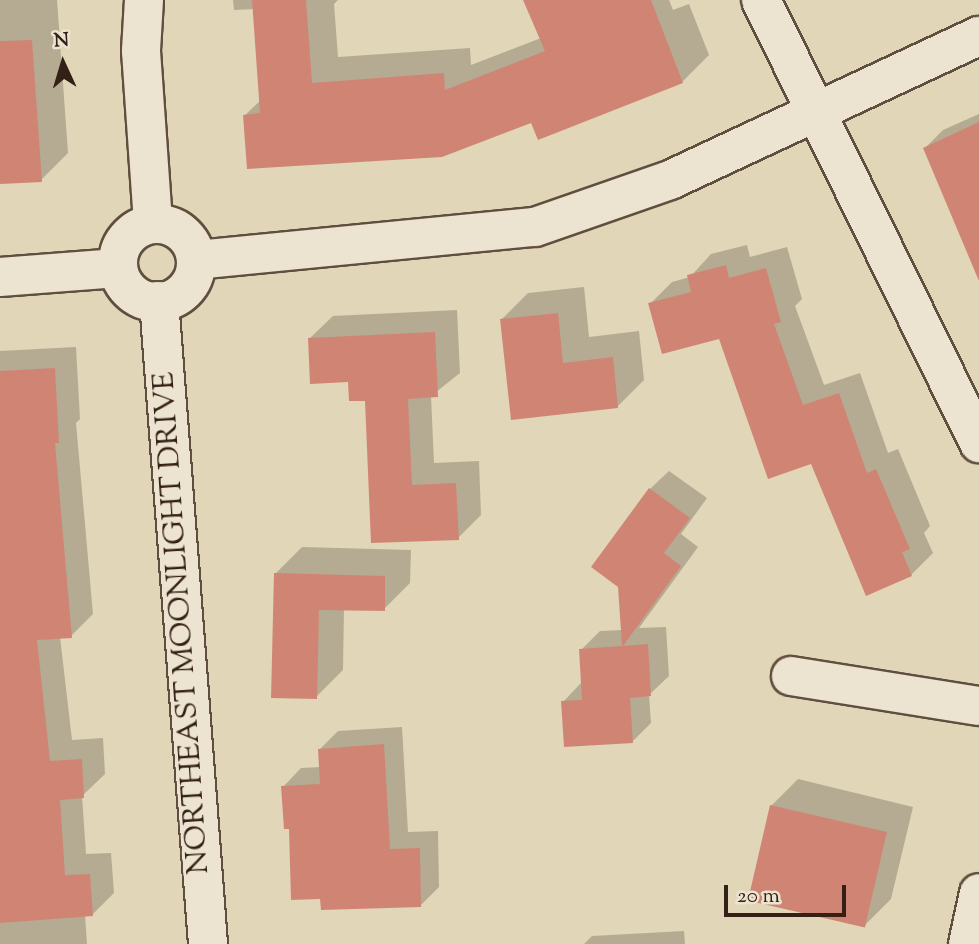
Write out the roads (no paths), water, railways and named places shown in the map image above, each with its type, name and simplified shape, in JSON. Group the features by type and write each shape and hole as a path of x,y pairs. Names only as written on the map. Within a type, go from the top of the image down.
{"street":[{"path":"144,0 142,51 153,224"},
{"path":"761,0 979,443"},
{"path":"196,260 535,227 670,180 814,110 979,36"},
{"path":"153,224 177,229 193,248 196,260 195,272 181,293 159,301 136,296 118,268 123,244 130,234 153,224"},
{"path":"0,277 118,268"},
{"name":"NORTHEAST MOONLIGHT DRIVE","path":"159,301 208,944"},
{"path":"791,676 979,706"},
{"path":"968,944 979,894"}]}
